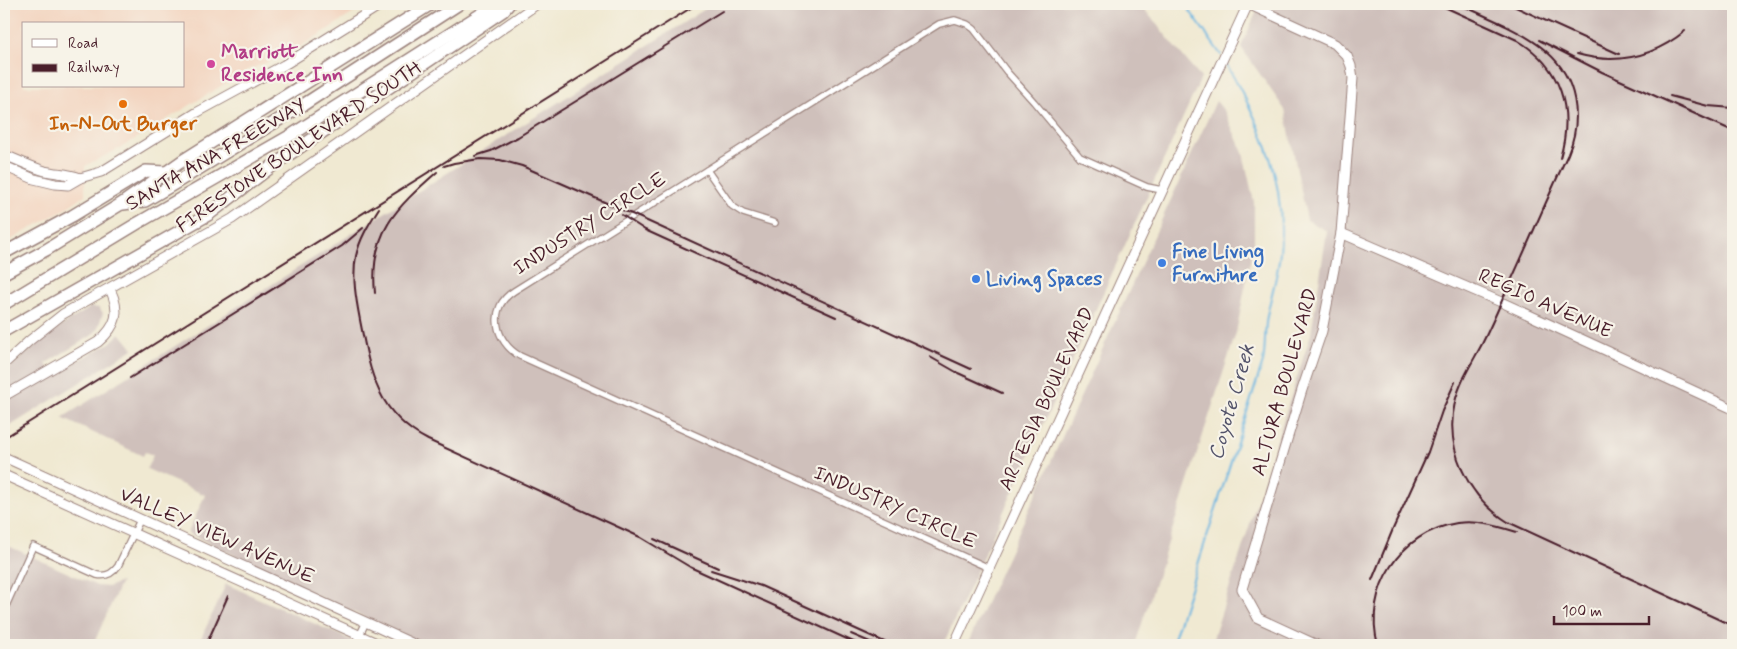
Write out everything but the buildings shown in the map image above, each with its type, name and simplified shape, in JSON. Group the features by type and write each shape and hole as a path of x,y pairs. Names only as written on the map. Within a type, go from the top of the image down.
{"highway":[{"name":"SANTA ANA FREEWAY","path":"4,273 46,250 121,204 165,172 431,4"},
{"path":"121,204 145,201 182,180 460,4"},
{"name":"SANTA ANA FREEWAY","path":"4,304 138,223 293,134 497,4"},
{"path":"4,331 208,215 283,159 503,11 509,4"},
{"path":"4,253 72,216 146,171 165,172"}],"street":[{"path":"4,166 34,179 68,185 80,178 101,172 196,114 284,65 382,4"},
{"name":"FIRESTONE BOULEVARD SOUTH","path":"4,364 28,341 63,314 232,219 537,4"},
{"name":"ARTESIA BOULEVARD","path":"954,645 1248,4"},
{"name":"ALTURA BOULEVARD","path":"1248,4 1335,44 1344,51 1349,61 1352,78 1341,233 1322,331 1302,390 1242,589 1258,618 1317,645"},
{"name":"INDUSTRY CIRCLE","path":"989,568 520,356 510,350 502,341 498,328 498,315 501,305 510,293 939,24 955,20 967,24 974,29 1007,72 1080,157 1147,187 1162,190"},
{"path":"4,155 38,169 70,174 80,178"},
{"path":"708,170 732,206 743,213 775,223"},
{"name":"REGIO AVENUE","path":"1341,233 1501,302 1733,409"},
{"path":"4,396 98,342 111,329 116,319 117,310 116,302 110,289"},
{"name":"VALLEY VIEW AVENUE","path":"4,457 416,645"},
{"name":"VALLEY VIEW AVENUE","path":"4,475 381,645"},
{"path":"4,610 33,546 104,576 117,568 140,520"},
{"path":"355,645 366,622"}],"shaded area":[{"path":"4,4 368,4 287,55 247,70 122,147 85,166 85,195 4,244"},
{"path":"713,4 1140,4 1201,78 943,645 427,645 335,604 188,533 205,495 147,469 153,455 145,452 143,456 62,418"},
{"path":"1260,4 1733,4 1733,645 1211,645 1311,334 1327,231 1307,220 1285,110 1241,47"},
{"path":"1216,101 1225,112 1243,153 1254,202 1254,242 1236,333 1135,645 967,645"},
{"path":"91,307 99,308 103,313 97,330 91,336 46,363 52,375 110,343 120,333 133,349 4,430 4,373 47,335"},
{"path":"4,544 97,586 108,587 121,582 93,645 4,645"},
{"path":"226,584 362,645 198,645"}],"waterway":[{"name":"Coyote Creek","path":"1185,4 1221,55"},
{"name":"Coyote Creek","path":"1172,645 1263,362 1267,316 1280,253 1281,226 1275,176 1260,129 1224,61"}],"railway":[{"path":"4,438 697,4"},
{"path":"1438,4 1517,40 1545,63 1561,91 1564,107 1566,123 1560,158"},
{"path":"1459,4 1505,25"},
{"path":"1509,4 1619,54"},
{"path":"475,156 491,151 518,137 722,11"},
{"path":"1498,22 1536,43 1557,62 1571,86 1576,113 1575,127 1573,141 1568,154 1491,326 1457,394 1452,420 1453,437 1456,454 1462,470 1481,499 1508,522 1733,626"},
{"path":"1577,54 1606,59 1634,56 1660,47 1685,31"},
{"path":"1539,40 1602,72 1733,131"},
{"path":"1670,96 1708,106 1733,108"},
{"path":"444,166 480,159 500,160 522,166 971,369"},
{"path":"375,293 374,272 376,254 388,224 409,198 437,172"},
{"path":"379,208 365,231 358,249 354,272 355,288 372,374 379,390 397,418 411,430 428,440 640,537 690,567 860,645"},
{"path":"622,215 645,230 836,317"},
{"path":"130,378 342,246 363,228"},
{"path":"930,357 958,373 1002,393"},
{"path":"1372,580 1428,452 1442,411 1455,382"},
{"path":"1378,645 1375,624 1376,604 1381,585 1390,567 1403,551 1418,538 1437,529 1465,522 1487,524 1517,532"},
{"path":"654,539 718,568"},
{"path":"711,570 761,586 891,645"},
{"path":"206,645 228,596"},
{"path":"851,634 877,645"}],"place":[{"name":"Marriott Residence Inn","path":"211,64"},
{"name":"In-N-Out Burger","path":"123,104"},
{"name":"Fine Living Furniture","path":"1162,263"},
{"name":"Living Spaces","path":"976,279"}]}
